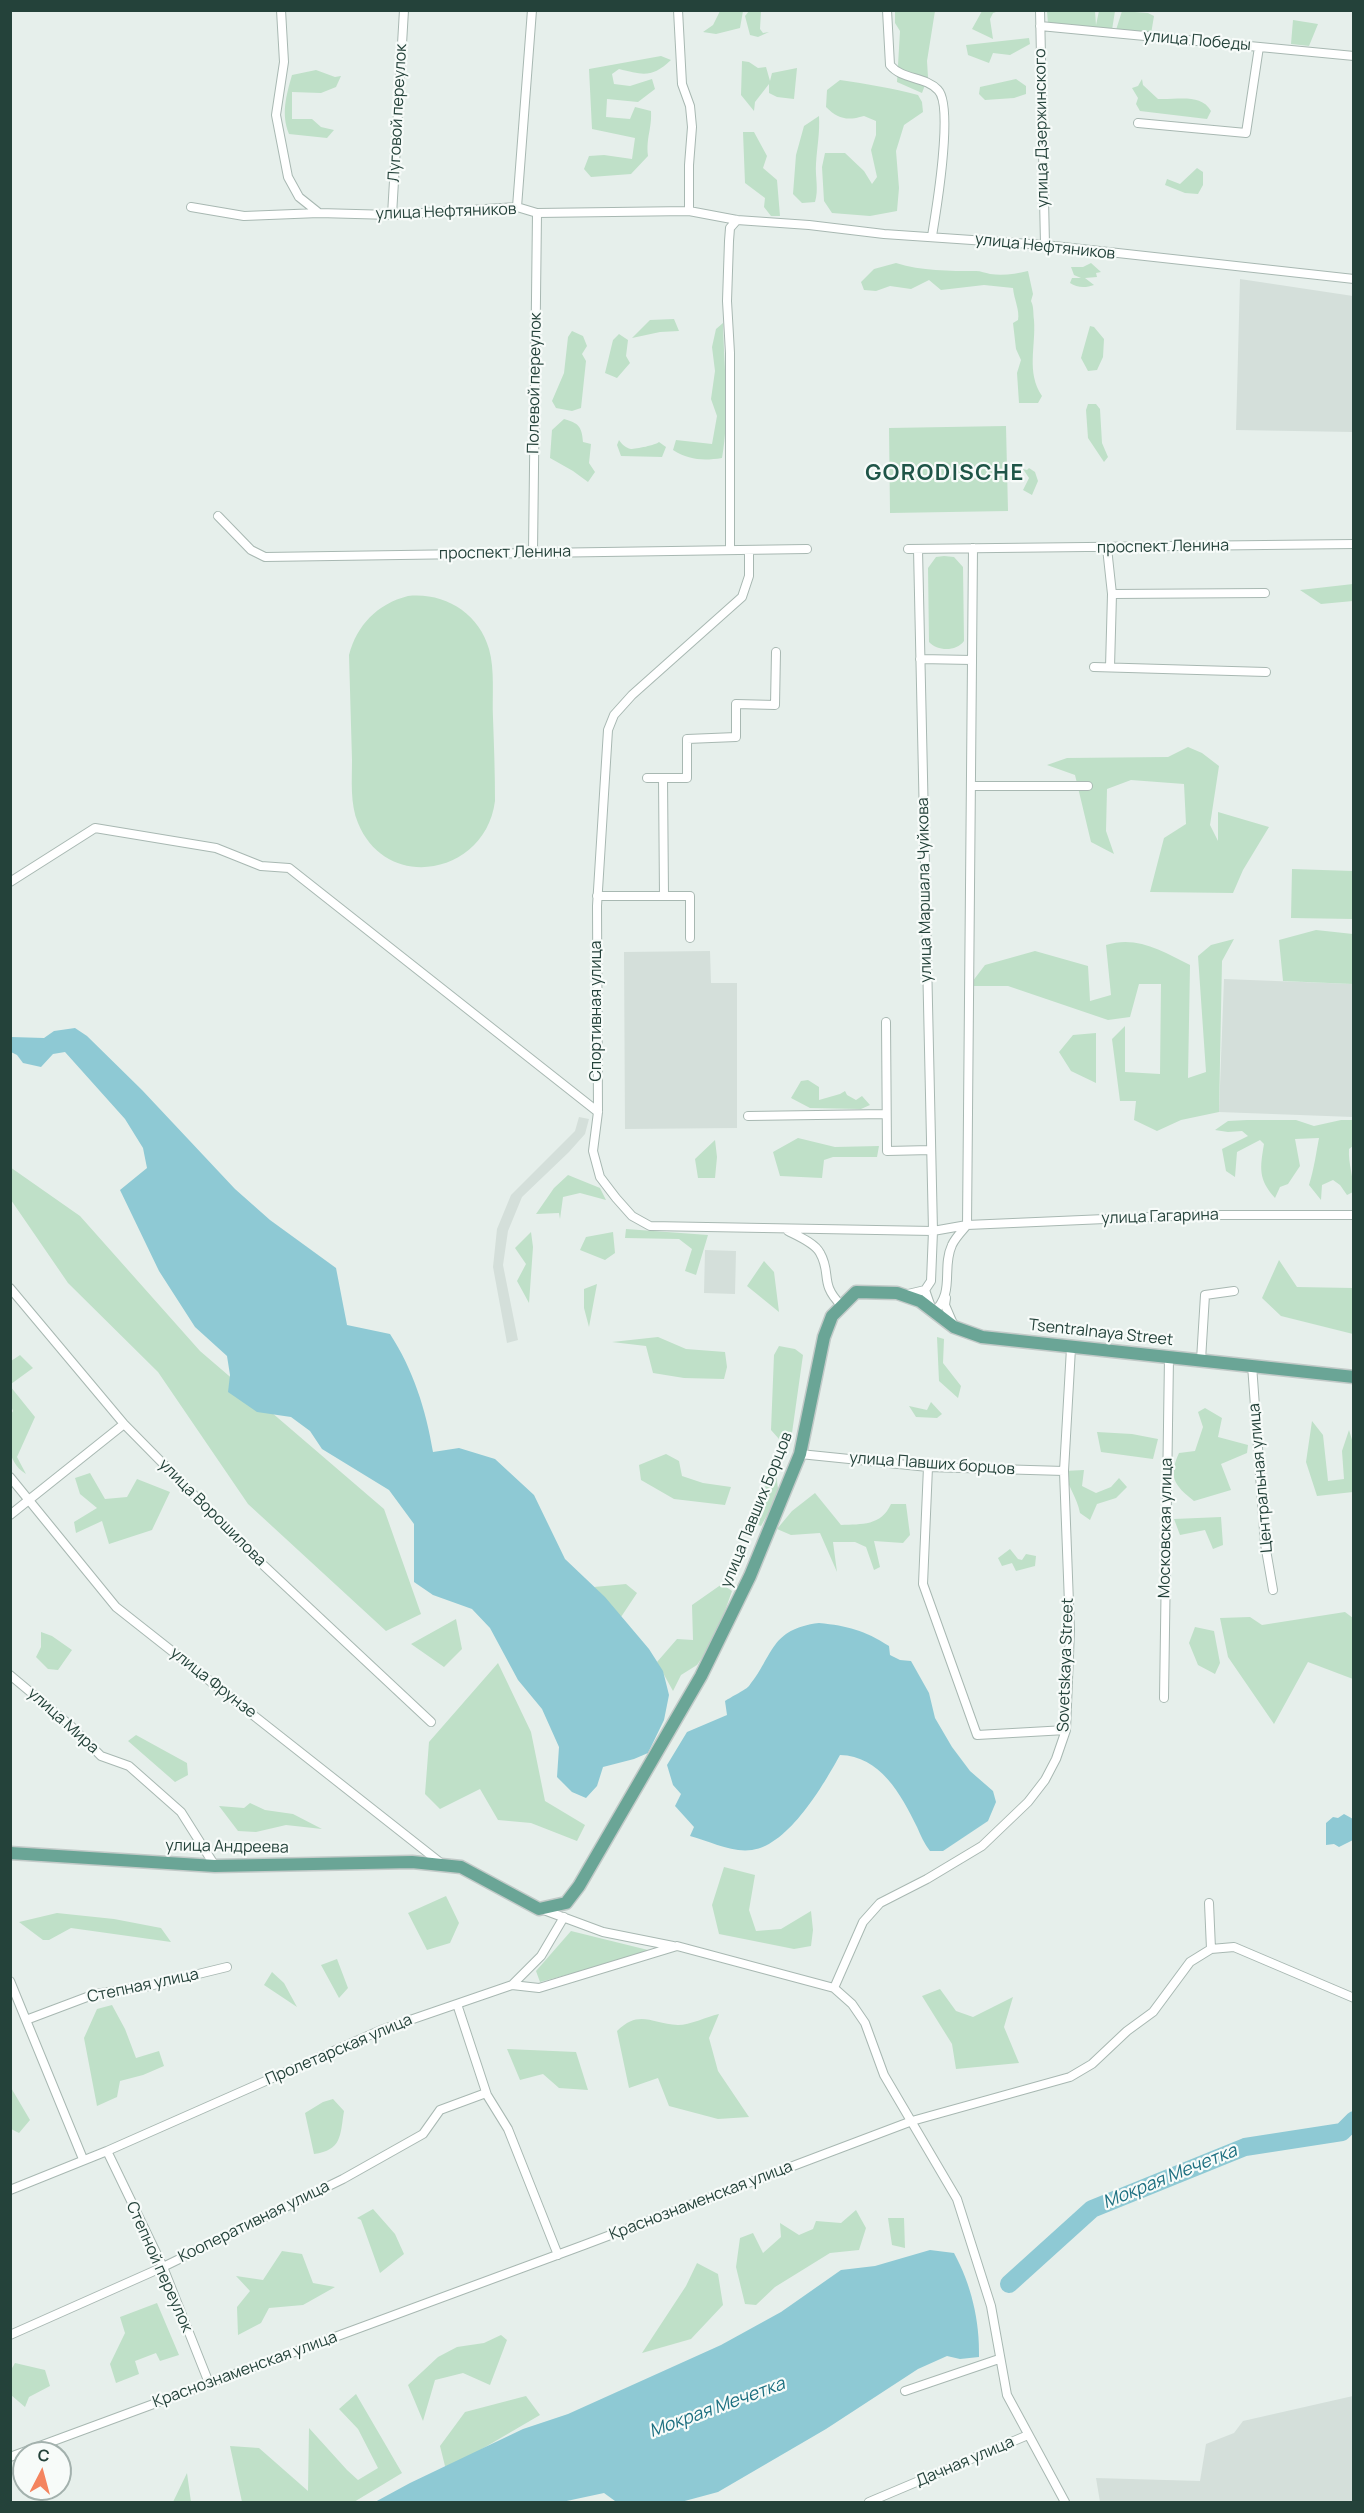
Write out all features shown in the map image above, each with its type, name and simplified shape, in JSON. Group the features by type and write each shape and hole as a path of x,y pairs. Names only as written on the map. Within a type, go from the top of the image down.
{"main road":[{"name":"Tsentralnaya Street","path":"841,1305 856,1292 897,1293 920,1301 954,1327 982,1337 1353,1377"},
{"name":"улица Павших Борцов","path":"539,1909 566,1902 579,1886 701,1676 750,1576 800,1454 824,1337 832,1316 841,1305"},
{"name":"улица Андреева","path":"10,1853 215,1866 412,1862 442,1864 461,1867 539,1909"}],"street":[{"path":"281,10 284,62 276,115 288,177 299,197 319,213"},
{"name":"Луговой переулок","path":"392,214 404,10"},
{"path":"517,207 532,10"},
{"path":"678,10 682,84 690,106 692,127 689,211"},
{"path":"887,10 890,65 900,74 939,90 944,104 940,184 932,236"},
{"name":"улица Дзержинского","path":"1040,10 1045,245"},
{"name":"улица Победы","path":"1040,26 1353,56"},
{"path":"1138,123 1245,134 1258,47"},
{"name":"улица Нефтяников","path":"190,207 244,216 319,213 392,214 517,207 537,213 689,211 736,220 809,225 884,234 1045,245 1353,279"},
{"name":"Полевой переулок","path":"533,552 537,213"},
{"path":"730,549 730,353 727,301 730,228 736,220"},
{"name":"проспект Ленина","path":"218,516 250,550 265,557 807,549"},
{"name":"проспект Ленина","path":"908,549 1353,544"},
{"path":"954,1327 945,1305 948,1258 952,1244 967,1225 973,548"},
{"path":"1107,548 1112,594 1110,667"},
{"name":"улица Маршала Чуйкова","path":"918,549 933,1231 930,1281 926,1290"},
{"name":"Спортивная улица","path":"749,550 749,576 742,597 632,695 614,715 608,730 597,896 598,1113 593,1151 600,1177 632,1216 650,1226 933,1231"},
{"path":"1112,594 1265,593"},
{"path":"647,778 687,777 687,739 736,737 736,704 775,705 776,652"},
{"path":"920,659 972,660"},
{"path":"1095,667 1266,672"},
{"path":"663,778 664,896"},
{"path":"972,786 1088,786"},
{"path":"10,882 95,828 216,848 261,866 289,868 598,1113"},
{"path":"597,896 690,896 690,938"},
{"path":"886,1022 887,1151 931,1150"},
{"path":"748,1116 886,1114"},
{"name":"улица Гагарина","path":"933,1231 967,1225 1197,1215 1353,1215"},
{"path":"784,1229 803,1238 820,1251 827,1288 841,1305"},
{"name":"улица Ворошилова","path":"10,1288 124,1424 260,1562 431,1722"},
{"path":"897,1293 914,1294 926,1290 933,1313 940,1306 946,1294"},
{"path":"1201,1360 1205,1295 1234,1291"},
{"name":"Sovetskaya Street","path":"834,1988 863,1922 880,1903 956,1863 982,1846 1010,1821 1045,1780 1056,1759 1066,1731 1070,1630 1064,1471 1071,1348"},
{"name":"Московская улица","path":"1164,1698 1169,1358"},
{"name":"Центральная улица","path":"1252,1365 1265,1544 1273,1590"},
{"path":"10,1515 124,1424"},
{"name":"улица Павших борцов","path":"800,1454 928,1467 1064,1471"},
{"path":"928,1467 923,1584 977,1735 1066,1731"},
{"name":"улица Фрунзе","path":"10,1477 116,1607 442,1864"},
{"name":"улица Мира","path":"10,1675 71,1726 101,1756 129,1766 181,1812 215,1866"},
{"path":"1209,1903 1211,1949 1234,1947 1252,1953 1353,1998"},
{"path":"539,1909 603,1932 677,1947 834,1988 852,2004 865,2023 884,2075 957,2199 991,2306 1007,2394 1065,2502"},
{"path":"512,1985 542,1956 564,1917"},
{"name":"Пролетарская улица","path":"10,2190 107,2151 381,2030 512,1985 539,1988 677,1947"},
{"name":"Краснознаменская улица","path":"10,2457 558,2255 912,2121 1070,2077 1092,2064 1127,2031 1153,2012 1190,1962 1211,1949"},
{"name":"Степная улица","path":"26,2020 95,1994 149,1986 227,1967"},
{"path":"10,1981 83,2159"},
{"path":"457,2004 486,2093 508,2129 558,2255"},
{"path":"10,2009 19,2006"},
{"name":"Кооперативная улица","path":"10,2335 163,2267 343,2179 423,2134 440,2110 486,2093"},
{"name":"Степной переулок","path":"107,2151 163,2267 209,2383"},
{"path":"905,2391 999,2359"},
{"name":"Дачная улица","path":"869,2502 1028,2435"}],"shaded area":[{"path":"1240,279 1353,296 1353,432 1236,430"},
{"path":"710,951 711,983 737,983 737,1128 625,1129 624,952"},
{"path":"1224,979 1353,984 1353,1117 1219,1112"},
{"path":"579,1117 589,1119 585,1134 522,1197 508,1231 503,1265 518,1340 507,1343 493,1267 497,1229 511,1195 575,1131"},
{"path":"705,1250 736,1251 735,1294 704,1293"},
{"path":"1353,2396 1353,2502 1100,2502 1096,2478 1200,2481 1206,2444 1234,2433 1243,2421"}],"green space":[{"path":"720,11 743,11 740,28 716,34 703,32 713,25"},
{"path":"749,11 761,11 760,29 763,33 769,32 758,37 750,35 745,16"},
{"path":"895,11 935,11 927,61 928,77 922,93 897,82 900,31 895,23"},
{"path":"982,11 999,11 993,13 990,19 993,39 972,29"},
{"path":"1047,11 1095,11 1096,25 1099,11 1115,11 1112,30 1048,24"},
{"path":"1122,11 1148,13 1154,16 1151,34 1116,30"},
{"path":"1293,20 1318,24 1309,46 1291,44"},
{"path":"1029,38 1030,44 1010,55 993,53 989,63 968,55 966,45"},
{"path":"661,56 671,60 653,72 641,74 619,69 612,74 614,84 630,86 652,79 655,89 638,102 607,99 606,117 630,119 635,107 651,111 648,156 631,174 591,177 584,169 589,156 604,155 632,159 635,138 592,129 589,69"},
{"path":"742,61 749,62 758,68 766,67 770,81 772,73 797,68 794,99 777,97 769,93 769,84 755,102 754,111 741,95"},
{"path":"316,70 335,77 341,76 336,87 321,93 292,92 292,119 312,119 321,127 334,130 327,138 289,134 285,112 292,75"},
{"path":"1016,79 1026,86 1026,94 1014,98 985,100 979,94 980,87"},
{"path":"1142,79 1143,85 1158,99 1188,99 1207,105 1211,111 1207,119 1140,111 1136,104 1138,98 1132,88 1138,86"},
{"path":"840,80 918,95 922,102 923,112 904,125 896,151 899,188 897,211 870,216 832,213 824,201 822,167 825,153 845,153 864,171 872,184 877,177 871,150 876,135 876,121 864,116 843,118 826,107 827,90"},
{"path":"819,116 816,197 815,202 802,203 793,194 796,155 804,126"},
{"path":"743,132 754,132 767,156 763,168 777,180 780,216 771,216 764,207 765,198 745,183"},
{"path":"1197,168 1203,172 1203,185 1198,194 1185,193 1165,185 1167,179 1180,184"},
{"path":"896,263 926,269 978,271 995,275 1028,271 1033,294 1031,301 1034,320 1034,378 1042,396 1038,403 1019,403 1017,373 1021,360 1016,349 1013,323 1018,320 1018,309 1013,288 984,285 941,290 929,280 911,289 890,286 876,291 864,290 861,282 874,269"},
{"path":"1091,263 1101,272 1096,273 1097,277 1085,278 1094,285 1082,287 1070,283 1072,278 1081,278 1074,275 1071,267 1083,267"},
{"path":"674,319 679,331 660,332 632,338 650,320"},
{"path":"723,323 726,408 722,458 691,458 673,450 676,440 712,444 717,416 711,399 715,371 712,347 716,329"},
{"path":"1090,326 1094,327 1104,339 1103,357 1097,370 1088,371 1081,358"},
{"path":"572,331 583,336 587,346 582,354 586,361 581,408 572,411 556,408 552,401 564,373 568,337"},
{"path":"619,334 628,340 626,356 630,363 617,378 605,373 613,340"},
{"path":"1088,404 1096,404 1100,409 1102,443 1108,457 1104,462 1088,438 1086,410"},
{"path":"564,419 578,426 582,432 583,442 591,444 589,463 595,472 588,482 550,458 552,430"},
{"path":"1006,426 1008,511 890,513 889,428"},
{"path":"619,440 625,447 631,449 659,442 666,447 662,457 621,456 617,445"},
{"path":"1029,468 1035,472 1038,481 1032,495 1023,490 1029,478 1023,469"},
{"path":"936,557 954,557 963,567 964,641 952,649 941,649 929,642 928,568"},
{"path":"1353,584 1353,601 1321,604 1300,590"},
{"path":"408,596 434,598 447,602 468,615 484,636 492,666 495,801 488,826 474,845 455,859 434,866 412,866 390,860 372,845 358,823 353,800 349,655 357,634 370,617 387,604"},
{"path":"1188,747 1202,753 1219,766 1210,825 1218,841 1218,812 1269,827 1243,870 1233,893 1150,892 1164,838 1186,824 1184,784 1131,780 1107,789 1106,831 1114,854 1091,842 1075,775 1047,765 1067,758 1168,757"},
{"path":"1292,869 1353,871 1353,919 1291,918"},
{"path":"1316,930 1353,934 1353,984 1283,981 1279,940"},
{"path":"1234,939 1222,961 1219,1112 1181,1120 1157,1131 1134,1120 1136,1101 1120,1101 1112,1039 1125,1026 1125,1072 1160,1074 1161,984 1139,984 1130,1017 1108,1020 1008,986 969,986 985,965 1035,951 1088,966 1090,1001 1111,995 1106,945 1117,942 1139,943 1159,950 1190,965 1188,1078 1206,1072 1198,956 1211,945"},
{"path":"1096,1033 1096,1083 1071,1071 1059,1052 1073,1035"},
{"path":"808,1080 819,1087 819,1100 845,1091 847,1095 856,1100 862,1096 870,1105 861,1109 810,1108 791,1098 801,1081"},
{"path":"1296,1120 1314,1126 1341,1120 1353,1120 1353,1146 1349,1149 1349,1155 1353,1192 1347,1195 1333,1180 1322,1185 1321,1200 1309,1185 1319,1138 1295,1139 1300,1166 1288,1184 1280,1187 1275,1198 1263,1179 1261,1167 1264,1144 1260,1140 1237,1152 1235,1177 1226,1171 1222,1149 1248,1136 1242,1131 1215,1130 1228,1121"},
{"path":"798,1138 835,1147 879,1146 877,1157 833,1157 824,1160 822,1178 780,1176 773,1152"},
{"path":"715,1140 717,1157 715,1178 698,1178 695,1159"},
{"path":"10,1167 80,1216 200,1351 384,1509 421,1614 386,1631 248,1504 158,1372 68,1283 11,1200"},
{"path":"568,1175 600,1188 606,1200 580,1193 563,1197 560,1219 559,1213 536,1214 554,1188"},
{"path":"626,1229 708,1235 696,1275 685,1271 692,1249 679,1239 625,1238"},
{"path":"531,1232 533,1247 529,1303 517,1281 526,1264 515,1248"},
{"path":"613,1232 615,1253 605,1260 580,1250 586,1237"},
{"path":"1279,1260 1297,1287 1353,1288 1353,1334 1281,1316 1262,1298"},
{"path":"764,1261 774,1272 779,1312 747,1286"},
{"path":"597,1284 589,1327 584,1308 584,1289"},
{"path":"658,1337 686,1349 725,1352 727,1367 724,1379 684,1378 653,1373 646,1346 612,1342"},
{"path":"937,1337 944,1339 943,1363 961,1386 958,1398 939,1381"},
{"path":"779,1346 795,1349 803,1355 791,1440 779,1439 771,1430 774,1355"},
{"path":"20,1355 33,1368 11,1384 11,1361"},
{"path":"10,1386 35,1417 17,1457 26,1474 14,1462 11,1455 11,1414 13,1411"},
{"path":"931,1402 942,1414 937,1418 916,1417 909,1406 927,1410"},
{"path":"1205,1408 1222,1418 1218,1437 1248,1445 1247,1453 1221,1464 1231,1490 1194,1501 1178,1485 1174,1468 1179,1453 1195,1451 1203,1427 1198,1412"},
{"path":"1312,1421 1323,1435 1328,1481 1344,1479 1342,1451 1349,1430 1353,1443 1353,1492 1317,1496 1306,1462"},
{"path":"1097,1432 1132,1434 1158,1439 1153,1459 1101,1452"},
{"path":"666,1454 679,1461 682,1476 703,1483 731,1487 725,1505 674,1499 641,1480 639,1465"},
{"path":"1084,1470 1082,1486 1096,1493 1111,1487 1119,1478 1127,1487 1116,1498 1097,1504 1090,1520 1080,1513 1064,1471"},
{"path":"90,1473 105,1499 127,1497 137,1479 170,1492 152,1530 109,1544 102,1521 76,1533 74,1522 97,1508 80,1494 75,1478"},
{"path":"776,1476 779,1494 761,1526 751,1522 766,1489 763,1478"},
{"path":"815,1493 841,1525 870,1522 882,1516 891,1504 906,1504 910,1535 903,1543 874,1541 880,1567 874,1570 866,1547 855,1542 833,1542 837,1572 820,1533 791,1535 777,1529 792,1511"},
{"path":"1221,1517 1223,1545 1213,1549 1205,1530 1180,1535 1174,1519"},
{"path":"1010,1549 1018,1559 1022,1560 1026,1554 1036,1556 1035,1566 1016,1571 1012,1563 1002,1566 998,1558"},
{"path":"626,1584 637,1593 621,1617 594,1587"},
{"path":"722,1584 732,1591 715,1639 697,1665 681,1675 673,1691 657,1662 677,1639 693,1640 692,1605"},
{"path":"1345,1612 1353,1618 1353,1679 1308,1662 1274,1724 1228,1657 1220,1618 1250,1617 1262,1625"},
{"path":"456,1619 462,1649 444,1667 411,1644"},
{"path":"1195,1627 1214,1631 1220,1663 1215,1674 1198,1665 1189,1643"},
{"path":"41,1632 52,1636 72,1650 58,1670 48,1669 36,1657 41,1647"},
{"path":"498,1663 531,1732 545,1801 585,1825 577,1841 531,1823 498,1820 480,1789 440,1809 425,1794 429,1742"},
{"path":"136,1735 187,1763 188,1775 175,1782 128,1741"},
{"path":"250,1803 265,1810 293,1814 322,1829 286,1825 256,1832 238,1831 219,1806 244,1808"},
{"path":"724,1867 755,1875 749,1910 756,1931 781,1929 811,1911 813,1930 811,1946 794,1949 719,1934 712,1905"},
{"path":"446,1896 459,1923 450,1943 427,1950 408,1913"},
{"path":"57,1913 114,1919 161,1928 171,1942 71,1928 49,1940 43,1940 19,1922"},
{"path":"571,1931 648,1950 649,1953 540,1982 536,1971"},
{"path":"337,1959 348,1988 339,1998 321,1965"},
{"path":"272,1972 284,1983 297,2007 264,1985"},
{"path":"940,1989 956,2011 973,2017 1013,1997 1004,2027 1019,2063 956,2069 952,2044 922,1996"},
{"path":"112,2005 125,2029 136,2058 159,2051 164,2066 120,2081 117,2097 97,2106 84,2038 97,2009"},
{"path":"719,2014 709,2038 718,2071 749,2117 718,2119 669,2106 658,2078 629,2088 617,2031 625,2024 646,2019 669,2024 688,2024"},
{"path":"507,2049 576,2052 588,2090 559,2088 543,2074 520,2080"},
{"path":"10,2086 30,2120 19,2133 11,2129"},
{"path":"333,2099 344,2111 340,2135 330,2149 314,2154 305,2113"},
{"path":"373,2209 395,2234 404,2254 380,2273 361,2220 357,2218"},
{"path":"856,2210 866,2228 859,2250 830,2253 775,2287 756,2305 745,2304 736,2267 740,2238 753,2233 763,2253 781,2237 780,2223 799,2235 813,2229 816,2221 841,2223"},
{"path":"888,2218 904,2218 905,2248 892,2245"},
{"path":"282,2251 302,2254 313,2283 335,2287 303,2305 269,2308 261,2323 238,2335 237,2307 250,2291 236,2276 263,2280"},
{"path":"697,2263 718,2274 723,2305 691,2339 642,2353 686,2286"},
{"path":"157,2303 179,2355 160,2361 156,2353 135,2361 139,2374 116,2383 110,2364 125,2333 120,2317"},
{"path":"501,2335 507,2340 490,2385 463,2373 435,2380 423,2421 408,2385 438,2357 457,2347 484,2343"},
{"path":"15,2363 45,2370 50,2386 29,2397 25,2407 11,2395 11,2370"},
{"path":"356,2394 402,2473 354,2502 242,2502 230,2446 259,2448 308,2491 309,2428 358,2480 378,2468 358,2429 339,2409"},
{"path":"526,2396 540,2415 446,2470 440,2446 465,2412"},
{"path":"187,2473 191,2502 173,2502"}],"water":[{"path":"75,1028 87,1036 142,1090 235,1189 270,1220 336,1268 347,1325 390,1334 398,1347 418,1390 433,1452 459,1448 495,1459 534,1495 565,1559 605,1597 649,1649 663,1671 669,1695 664,1720 648,1753 603,1767 597,1786 586,1798 572,1792 557,1777 559,1747 542,1709 518,1680 490,1628 472,1609 433,1595 414,1582 414,1524 389,1490 322,1449 310,1431 291,1417 257,1412 228,1392 230,1375 227,1356 195,1327 159,1271 120,1190 147,1168 143,1148 125,1119 65,1052 53,1054 41,1067 23,1063 17,1055 11,1052 11,1037 44,1038 54,1031"},
{"path":"819,1623 864,1632 889,1646 890,1655 900,1660 911,1661 929,1693 935,1718 952,1747 970,1771 993,1791 996,1802 988,1821 943,1851 930,1851 904,1802 888,1779 867,1762 840,1755 804,1812 779,1837 766,1846 752,1850 736,1850 690,1836 694,1827 675,1806 681,1794 673,1785 667,1765 687,1732 727,1715 725,1701 749,1686 782,1637 803,1626"},
{"path":"1344,1814 1353,1819 1353,1840 1339,1847 1334,1844 1326,1845 1326,1823 1333,1817 1338,1818"},
{"path":"930,2250 954,2253 960,2265 970,2290 976,2316 979,2357 960,2359 947,2356 918,2369 826,2429 718,2492 681,2502 615,2501 604,2493 562,2502 375,2502 523,2429 568,2414 721,2345 781,2312 841,2270 875,2266"}],"waterway":[{"name":"Мокрая Мечетка","path":"1009,2284 1092,2209 1245,2147 1342,2132 1354,2120"}],"district":[{"name":"GORODISCHE","path":"945,474"}]}
